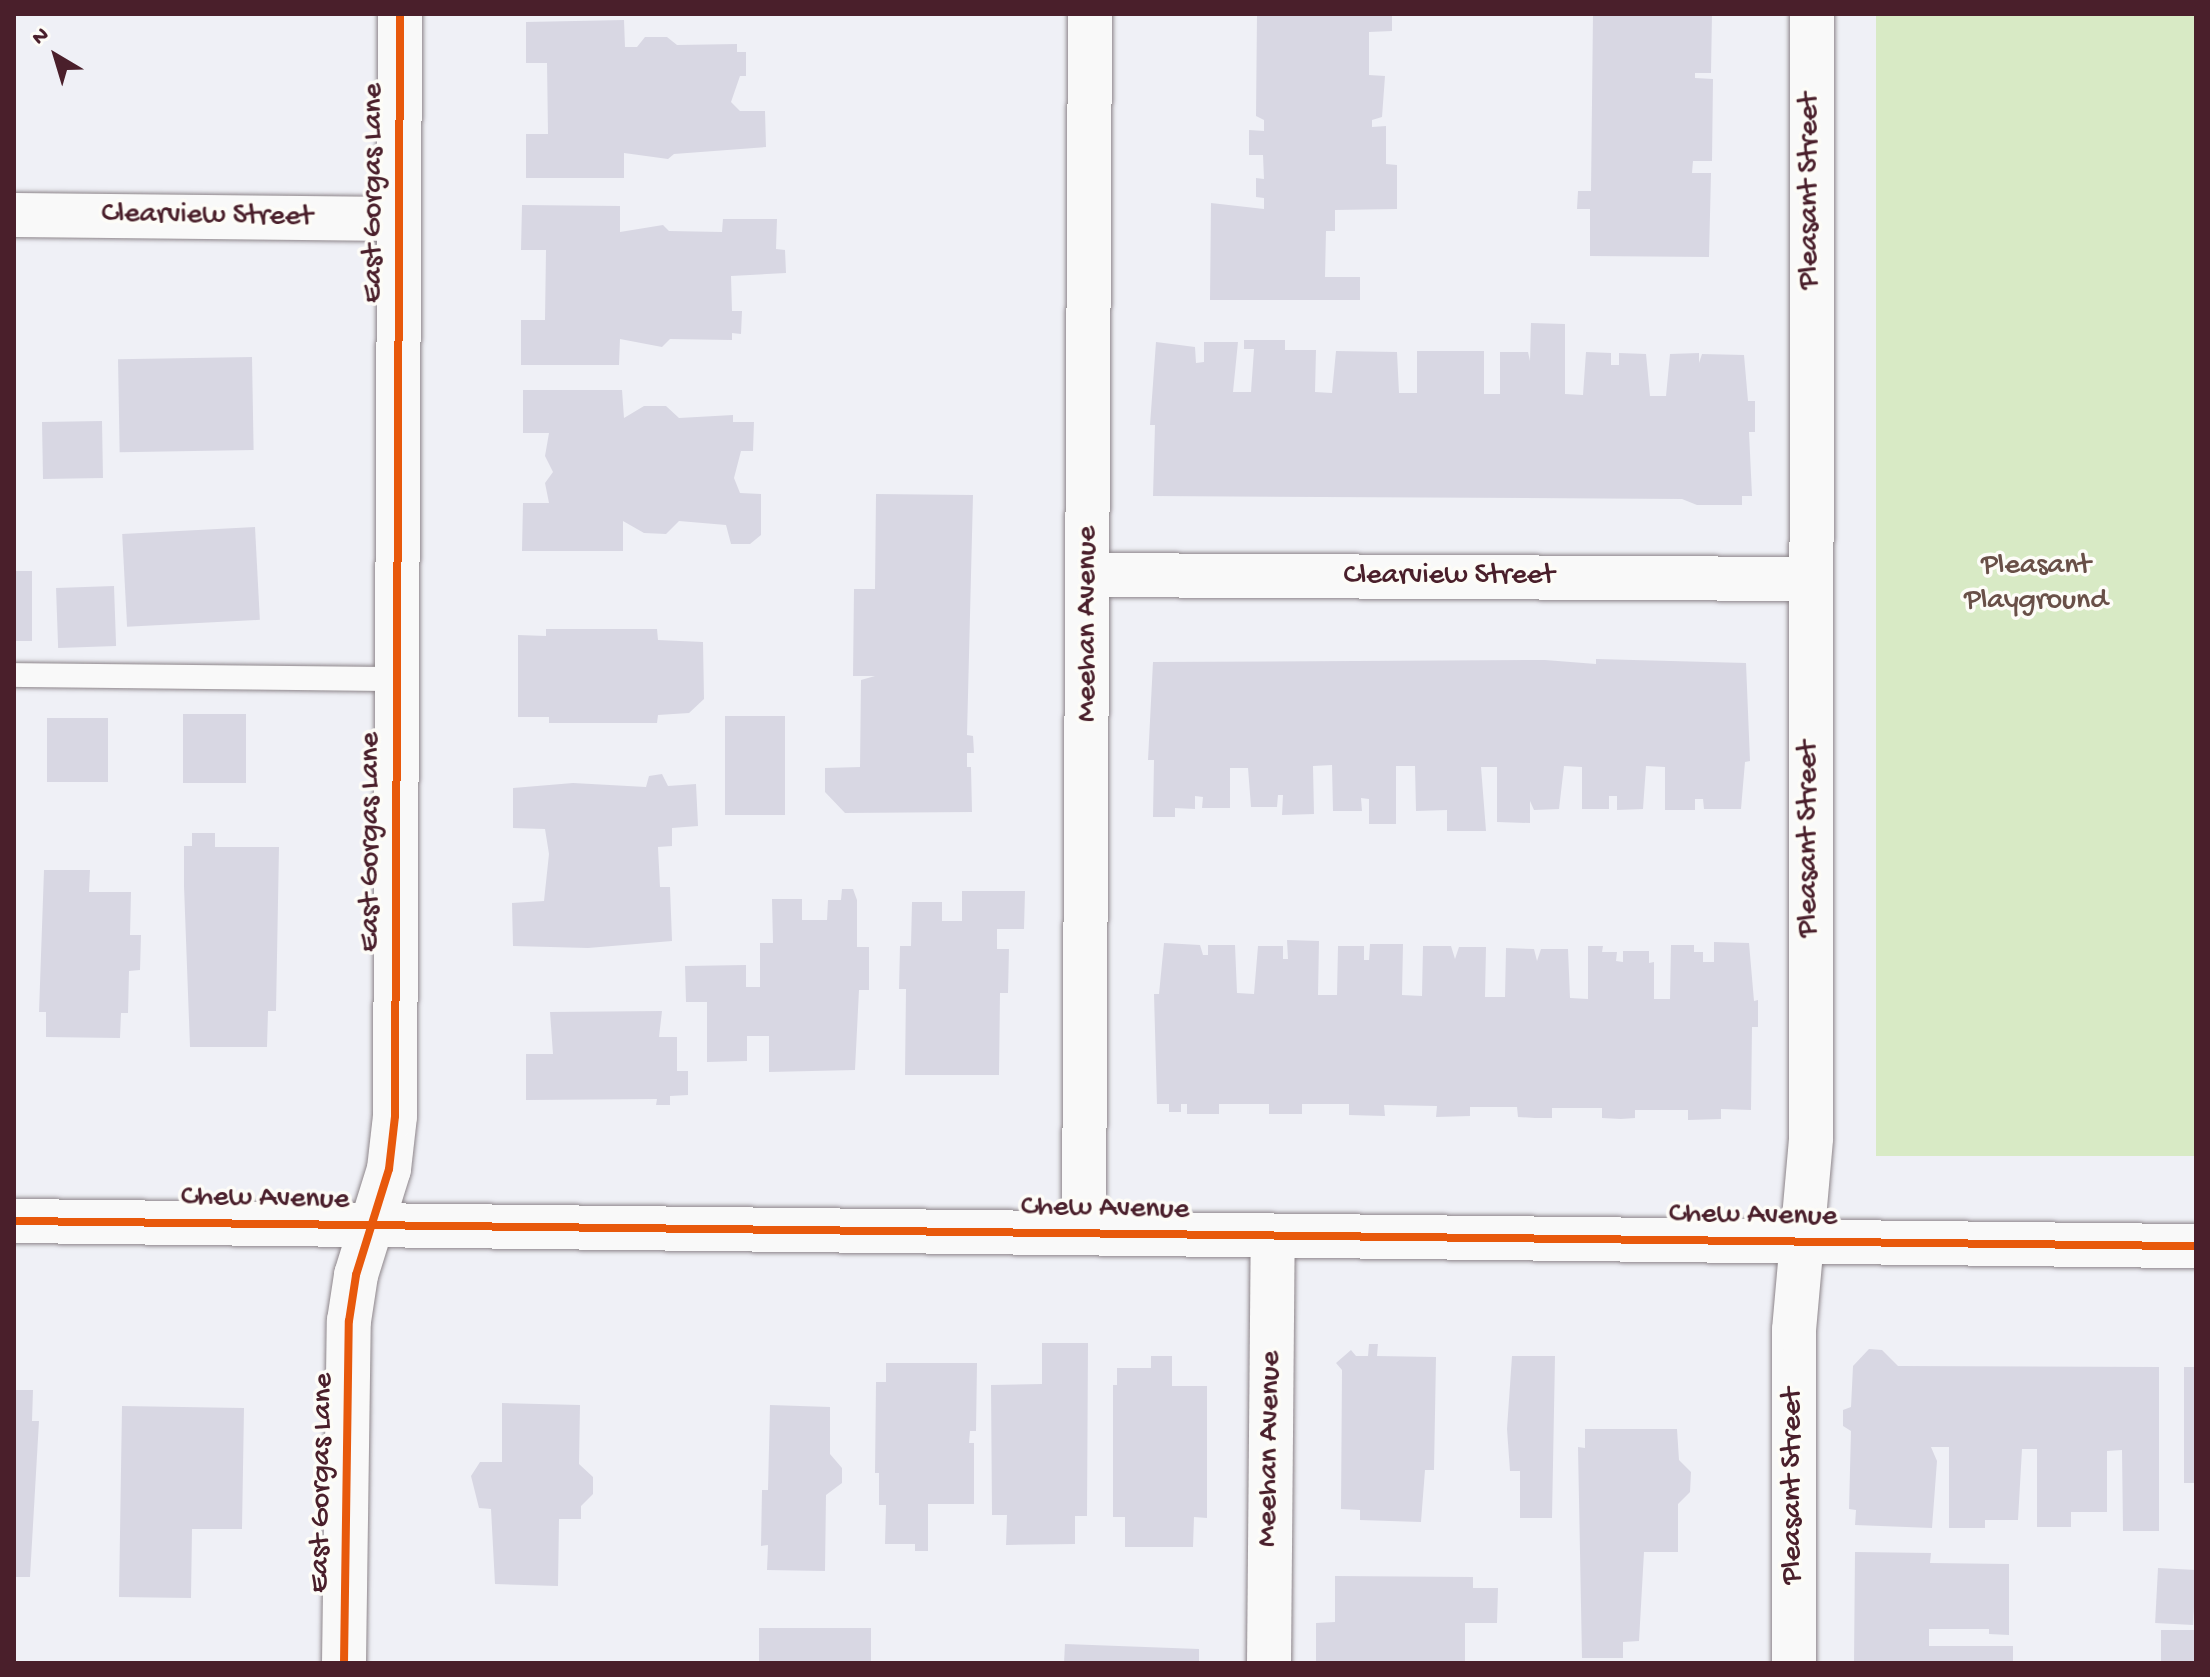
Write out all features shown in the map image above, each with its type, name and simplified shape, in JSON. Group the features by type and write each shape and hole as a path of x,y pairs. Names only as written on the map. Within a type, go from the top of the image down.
{"street":[{"name":"East Gorgas Lane","path":"344,1663 349,1321 371,1225 389,1169 395,1116 400,14"},
{"name":"Meehan Avenue","path":"1084,1233 1090,14"},
{"name":"Pleasant Street","path":"1794,1663 1794,1330 1811,1138 1812,14"},
{"name":"Clearview Street","path":"14,215 399,219"},
{"name":"Clearview Street","path":"1089,575 1810,579"},
{"name":"Chew Avenue","path":"14,1221 2196,1246"},
{"name":"Meehan Avenue","path":"1269,1663 1273,1236"}],"lane":[{"path":"14,675 397,679"}],"green space":[{"name":"Pleasant Playground","path":"1876,14 2196,14 2196,1156 1876,1156"}],"building":[{"path":"1257,14 1392,14 1392,31 1369,32 1369,75 1385,76 1382,117 1372,120 1372,127 1386,126 1386,164 1397,165 1397,209 1335,210 1335,231 1326,231 1325,277 1360,277 1360,300 1210,300 1211,203 1264,209 1264,198 1256,197 1256,178 1264,179 1263,155 1249,155 1249,130 1264,131 1264,120 1256,116"},
{"path":"1593,14 1712,14 1711,73 1695,73 1695,78 1713,79 1712,161 1693,161 1692,173 1711,173 1709,257 1590,256 1590,209 1577,209 1578,191 1591,191"},
{"path":"624,20 625,47 637,47 645,37 667,37 677,45 737,44 737,52 746,52 746,76 740,76 731,102 740,111 765,111 766,147 674,154 668,159 624,153 624,178 526,178 526,134 548,134 547,63 526,63 526,22"},
{"path":"522,205 620,206 620,232 663,225 669,231 722,232 723,219 777,219 776,249 785,250 786,273 731,276 732,311 742,311 741,334 732,333 732,340 670,339 662,347 620,339 619,365 521,365 521,320 545,320 546,250 521,250"},
{"path":"1531,323 1565,324 1565,394 1583,395 1586,352 1611,353 1611,365 1619,365 1619,353 1646,354 1650,396 1666,396 1670,354 1699,353 1699,363 1702,354 1744,355 1748,401 1755,401 1755,432 1749,432 1752,496 1742,496 1742,505 1697,505 1682,499 1153,496 1155,425 1150,425 1156,342 1195,347 1196,363 1204,362 1204,342 1238,342 1233,392 1251,392 1254,349 1244,349 1244,340 1285,340 1285,350 1316,350 1315,392 1332,393 1336,351 1397,352 1399,393 1417,393 1417,351 1484,351 1484,394 1500,394 1500,352 1528,352 1530,361"},
{"path":"252,357 254,450 120,452 118,359"},
{"path":"523,390 622,390 624,418 644,406 666,406 679,418 733,415 733,422 754,422 753,451 741,451 734,478 740,493 761,494 761,535 750,544 731,544 726,525 679,521 666,534 644,533 623,521 623,551 522,551 523,503 549,503 545,483 553,472 545,456 549,433 523,433"},
{"path":"102,421 103,478 43,479 42,422"},
{"path":"876,494 973,495 967,735 973,736 974,753 967,753 967,767 971,767 972,812 845,813 825,792 825,768 860,767 861,680 875,676 853,676 854,589 875,589"},
{"path":"255,527 260,620 127,627 122,534"},
{"path":"14,571 32,571 32,641 14,641"},
{"path":"114,586 116,646 58,648 56,588"},
{"path":"546,629 657,629 658,640 703,642 704,699 689,713 658,715 657,723 549,723 549,717 518,717 518,635 546,636"},
{"path":"1596,659 1746,663 1750,761 1745,762 1741,809 1704,809 1703,799 1695,799 1695,810 1665,810 1665,767 1646,766 1643,809 1617,810 1617,796 1609,796 1609,809 1582,809 1582,767 1564,766 1559,809 1534,810 1530,801 1530,823 1497,822 1497,767 1481,767 1486,831 1447,831 1447,810 1416,811 1415,766 1396,766 1396,824 1369,824 1369,799 1361,798 1362,811 1333,811 1332,765 1313,766 1314,814 1282,815 1283,795 1278,795 1277,807 1251,807 1248,768 1230,768 1230,808 1202,808 1203,797 1195,796 1195,809 1175,808 1175,817 1153,817 1154,760 1148,760 1153,662 1545,660 1596,664"},
{"path":"183,714 246,714 246,783 183,783"},
{"path":"725,716 785,716 785,815 725,815"},
{"path":"47,718 108,718 108,782 47,782"},
{"path":"662,774 668,786 696,784 698,826 672,828 672,846 658,847 660,887 670,887 672,941 588,948 513,946 512,903 544,901 549,854 545,829 513,828 513,788 573,783 646,787 649,776"},
{"path":"192,833 215,833 215,847 279,847 276,1011 268,1011 267,1047 190,1047 184,846 192,846"},
{"path":"44,870 90,870 89,892 131,892 130,935 141,935 140,970 129,971 128,1013 121,1013 120,1038 46,1037 46,1012 39,1012"},
{"path":"842,889 853,889 857,900 857,947 869,947 869,990 859,990 855,1070 769,1072 769,1036 747,1036 747,1061 707,1062 707,1002 686,1002 685,966 746,965 746,987 760,987 760,943 773,943 772,899 802,899 802,920 827,920 828,900 841,900"},
{"path":"962,891 1025,891 1024,929 997,929 997,949 1009,949 1008,993 1000,993 999,1075 905,1075 906,989 899,989 900,946 911,946 912,902 942,902 942,921 962,921"},
{"path":"1287,940 1319,941 1318,995 1337,995 1338,946 1364,946 1364,960 1369,960 1370,944 1403,944 1402,995 1422,996 1423,946 1451,946 1455,959 1459,947 1486,947 1485,997 1505,997 1506,948 1534,949 1537,961 1541,949 1568,949 1570,998 1588,999 1588,946 1603,946 1602,952 1617,952 1616,961 1623,962 1623,951 1649,951 1649,963 1654,962 1654,999 1670,999 1671,945 1694,945 1694,952 1703,952 1703,962 1714,962 1714,942 1749,943 1754,1001 1758,1000 1758,1027 1752,1027 1751,1110 1721,1109 1721,1119 1688,1120 1688,1110 1635,1110 1635,1118 1621,1119 1602,1118 1602,1108 1552,1108 1552,1118 1535,1118 1518,1117 1517,1107 1470,1107 1470,1116 1436,1117 1437,1106 1384,1105 1385,1116 1349,1115 1349,1104 1302,1104 1302,1114 1269,1114 1269,1104 1219,1104 1219,1114 1187,1114 1187,1104 1181,1104 1181,1112 1169,1112 1169,1104 1157,1104 1154,994 1159,994 1164,943 1200,945 1203,955 1208,955 1208,945 1235,945 1237,993 1254,994 1258,946 1283,946 1283,959 1288,959"},
{"path":"662,1011 659,1037 677,1037 677,1071 688,1071 688,1095 670,1096 670,1105 656,1105 657,1099 526,1100 526,1054 553,1054 550,1012"},
{"path":"1042,1343 1088,1343 1087,1516 1075,1516 1075,1544 1006,1545 1007,1515 992,1515 991,1385 1042,1384"},
{"path":"1369,1344 1378,1344 1377,1356 1436,1357 1434,1470 1425,1470 1421,1522 1360,1520 1360,1510 1341,1509 1342,1370 1336,1363 1351,1350 1356,1356 1368,1356"},
{"path":"1869,1349 1882,1350 1898,1366 2159,1367 2159,1531 2123,1531 2122,1450 2107,1451 2107,1512 2071,1512 2071,1527 2037,1527 2037,1449 2022,1449 2018,1520 1985,1520 1985,1528 1949,1528 1949,1447 1931,1447 1937,1461 1932,1528 1855,1525 1856,1510 1849,1509 1851,1431 1843,1426 1843,1410 1851,1407 1853,1366"},
{"path":"1151,1356 1172,1356 1172,1386 1207,1386 1207,1518 1194,1517 1193,1547 1125,1547 1125,1517 1113,1517 1113,1385 1117,1385 1117,1368 1151,1368"},
{"path":"1512,1356 1555,1356 1552,1518 1520,1518 1520,1471 1510,1471 1507,1429"},
{"path":"886,1363 977,1363 976,1431 970,1431 969,1443 974,1443 974,1504 928,1504 928,1551 915,1551 915,1544 885,1544 886,1505 879,1505 879,1473 875,1473 876,1382 886,1382"},
{"path":"2184,1367 2196,1367 2196,1483 2184,1483"},
{"path":"14,1390 33,1390 32,1421 39,1421 30,1577 14,1577"},
{"path":"502,1403 580,1405 579,1464 593,1477 593,1494 581,1506 581,1519 559,1519 558,1586 495,1584 491,1509 479,1508 471,1476 480,1462 502,1462"},
{"path":"770,1405 830,1407 830,1454 842,1468 842,1483 826,1495 825,1571 767,1570 768,1545 761,1546 762,1490 768,1490"},
{"path":"122,1406 244,1408 242,1529 192,1529 191,1598 119,1597"},
{"path":"1585,1429 1677,1429 1679,1460 1691,1472 1690,1492 1678,1504 1678,1552 1644,1552 1639,1641 1623,1642 1623,1658 1582,1658 1578,1447 1585,1448"},
{"path":"1855,1552 1931,1553 1930,1563 2009,1564 2009,1635 1989,1634 1989,1629 1929,1629 1929,1646 2013,1646 2013,1663 1854,1663"},
{"path":"2158,1568 2196,1570 2193,1625 2155,1623"},
{"path":"1335,1576 1473,1577 1473,1588 1498,1588 1497,1623 1465,1623 1465,1663 1316,1663 1316,1623 1335,1622"},
{"path":"759,1628 871,1628 871,1663 759,1663"},
{"path":"2161,1630 2196,1630 2196,1663 2161,1663"},
{"path":"1065,1644 1199,1649 1199,1663 1064,1663"}],"cycle path":[{"path":"344,1663 349,1321 356,1275 389,1169 395,1116 400,14"},
{"path":"14,1221 2196,1246"}]}
